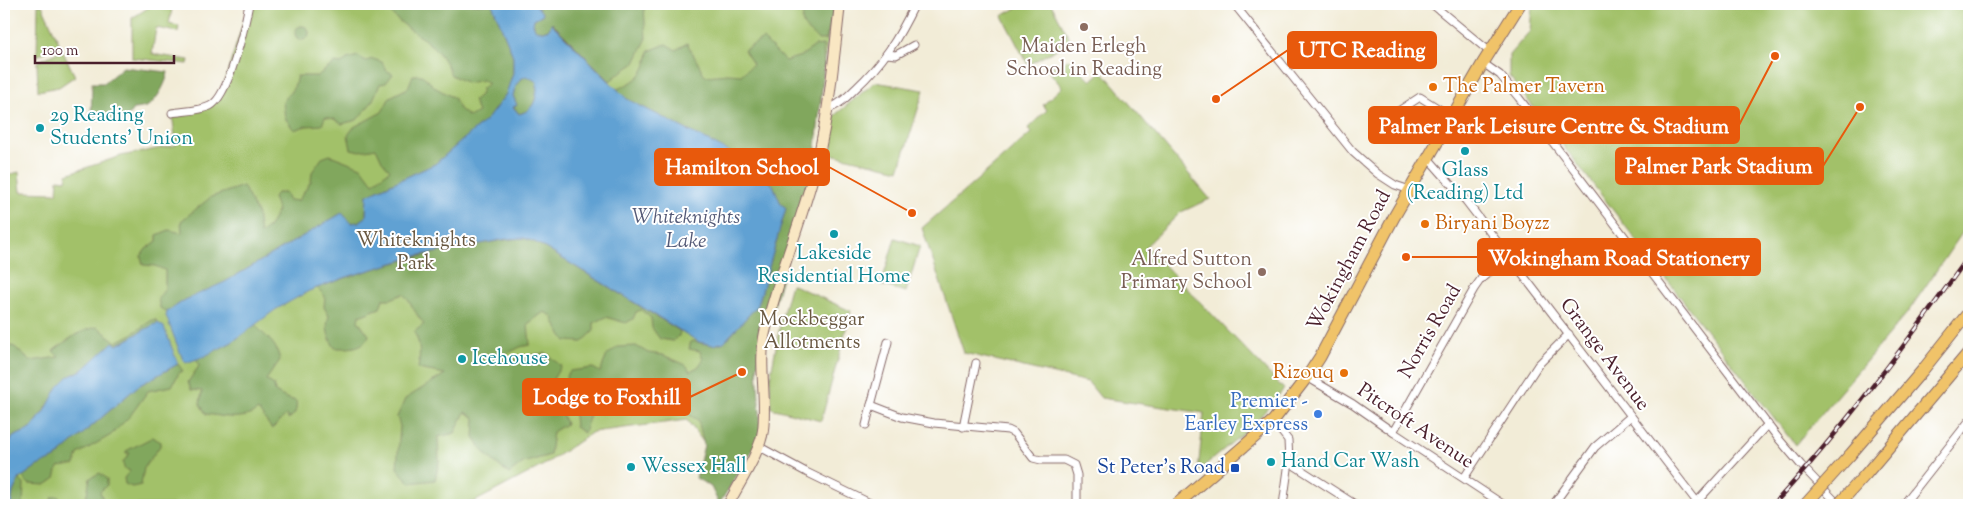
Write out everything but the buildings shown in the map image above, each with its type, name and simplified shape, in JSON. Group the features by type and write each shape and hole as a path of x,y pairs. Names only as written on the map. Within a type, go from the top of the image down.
{"main road":[{"name":"Wokingham Road","path":"1176,505 1273,422 1307,377 1428,158 1483,62 1520,4"},
{"path":"1805,505 1850,455 1969,312"},
{"path":"1839,505 1969,352"}],"street":[{"path":"172,113 210,107 219,99 244,33 249,4"},
{"path":"728,505 758,446 763,431 762,368 765,334 775,293 818,158 827,109 840,4"},
{"path":"827,109 837,105 873,73 888,54 915,4"},
{"path":"1234,4 1353,152 1378,174 1395,185 1410,190"},
{"path":"1432,4 1490,52"},
{"path":"888,54 896,55 914,45"},
{"path":"1483,62 1500,75 1519,98 1766,421 1801,465 1839,505"},
{"path":"1397,112 1420,97 1452,117"},
{"name":"Grange Avenue","path":"1428,158 1466,201 1569,334 1695,503"},
{"name":"Norris Road","path":"1393,432 1474,289 1481,279 1508,256"},
{"path":"1464,478 1538,365 1569,334"},
{"path":"866,425 888,342"},
{"path":"963,427 976,364"},
{"name":"Pitcroft Avenue","path":"1307,377 1353,404 1504,505"},
{"path":"871,405 902,417 963,427 1008,430 1014,433 1033,458 1064,460 1074,465 1077,475 1077,505"},
{"path":"1553,505 1595,447 1631,416"},
{"path":"1695,503 1758,436 1766,421"},
{"path":"1903,505 1969,421"},
{"path":"1273,422 1288,440 1289,462 1282,505"},
{"path":"758,446 874,505"},
{"path":"1289,462 1356,505"}],"green space":[{"path":"154,4 173,4 169,24 179,26 178,32 156,28 152,54 189,60 188,64 132,58 132,18"},
{"name":"Whiteknights Park","path":"249,4 833,4 824,64 821,103 758,346 757,388 760,411 732,481 687,420 593,432 542,466 474,502 436,503 435,505 4,505 4,176 19,172 21,192 57,193 58,179 66,180 67,174 121,156 176,145 172,113 210,107 219,99"},
{"path":"381,4 492,4 513,56 513,73 506,94 488,118 435,164 367,195 366,217 359,222 351,223 342,213 208,292 185,300 167,312 160,308 158,298 165,289 165,270 155,266 143,265 141,256 146,249 157,241 157,235 169,230 182,233 181,221 211,197 243,186 257,213 260,234 269,227 278,210 273,198 277,193 285,193 289,200 298,201 311,181 312,172 322,158 330,155 361,167 373,183 390,170 382,161 376,148 360,151 351,149 348,135 354,127 382,112 390,97 408,88 413,75 422,75 436,88 454,98 459,109 469,117 478,112 473,101 480,95 482,88 488,84 482,80 467,83 451,75 447,65 435,49"},
{"path":"535,4 624,4 626,6 639,4 644,6 646,40 635,63 610,81 552,23 550,28 546,30 535,29 534,19 543,14"},
{"path":"795,4 832,4 835,13 832,16 826,40 818,40 805,27 802,20 803,16 801,13 797,14"},
{"path":"1024,4 1051,4 1071,41 1028,65 1002,16"},
{"path":"1532,4 1969,4 1969,223 1908,312 1795,445 1509,76 1509,55 1530,31"},
{"path":"38,5 42,5 60,45 37,56"},
{"path":"299,26 305,26 309,33 305,40 299,40 295,36 295,30"},
{"path":"763,39 785,61 801,56 815,46 823,45 824,64 815,159 757,367 761,430 756,445 719,504 711,487 696,478 704,445 698,420 672,405 673,393 667,382 655,387 641,387 636,381 628,385 618,395 618,407 609,408 593,405 584,433 575,427 573,406 564,401 569,388 566,376 570,371 593,368 600,372 607,355 618,347 636,346 648,353 663,355 686,365 690,371 698,367 703,360 700,351 689,349 691,341 713,345 724,342 758,305 786,208 781,204 773,185 745,160 627,99 617,89 639,76 646,66 649,51 666,44 676,50 687,43 705,76 741,75 753,64 744,50"},
{"path":"62,50 75,76 59,87 38,91 37,62"},
{"path":"358,56 366,61 373,59 382,62 386,70 393,74 386,83 380,84 372,102 357,120 342,124 334,119 325,117 322,125 306,126 294,130 285,118 283,102 294,87 297,76 317,76 335,63 341,64 347,59"},
{"path":"1069,59 1091,81 1102,71 1210,199 1181,212 1146,246 1284,389 1253,425 1198,471 1204,413 1101,398 1088,382 964,353 922,228 1031,133 1028,128 1047,110 1043,105 1062,87 1047,69"},
{"path":"123,67 168,72 160,92 150,105 133,109 125,120 91,120 92,83 104,83"},
{"path":"527,76 537,82 536,98 529,110 519,114 513,106 517,105 513,96 517,84"},
{"path":"875,82 924,90 899,170 822,152 835,115"},
{"path":"524,238 537,243 680,331 679,336 673,341 660,339 652,328 651,318 641,310 636,312 633,319 626,323 606,317 594,323 594,331 582,342 566,341 558,330 552,316 544,312 528,324 530,345 520,347 503,356 506,363 524,356 546,353 561,366 553,379 558,388 559,406 566,424 553,432 550,455 523,463 509,474 486,455 474,438 475,418 465,412 455,433 438,437 439,462 435,480 410,483 397,468 400,426 397,417 405,399 445,374 418,369 419,350 414,332 424,324 403,294 391,299 383,299 380,308 359,316 358,321 369,335 367,340 355,347 335,348 328,332 329,316 324,307 325,296 317,288 388,264 425,255 501,240"},
{"path":"895,238 920,246 906,292 881,285"},
{"name":"Mockbeggar Allotments","path":"791,284 851,311 821,421 771,408 770,379 781,320"},
{"path":"152,320 156,320 158,323 121,343 116,345 113,343 84,369 68,377 31,429 13,437 4,452 4,347 8,345 15,347 30,361 59,357 53,351 86,330 98,327 116,342"},
{"path":"255,324 276,348 280,360 266,380 274,385 275,392 296,401 296,409 293,416 288,419 286,415 272,429 258,410 252,414 239,417 206,414 200,404 202,391 191,390 188,382 199,366 196,359 232,342"},
{"path":"178,364 183,371 179,373 172,386 148,391 130,416 111,435 78,454 75,465 58,467 55,479 45,485 29,484 22,477 37,466 55,458 138,386"},
{"path":"153,437 160,442 160,446 144,468 141,485 132,487 125,484 124,478 130,471 124,468 123,462 130,453 126,453 126,451"},
{"path":"100,473 107,479 107,485 100,492 103,499 98,505 87,505 86,499 90,478"},
{"path":"19,479 24,484 23,505 11,505 13,492"},
{"path":"57,496 68,505 52,505 50,501"}],"water":[{"name":"Whiteknights Lake","path":"492,4 535,4 543,14 534,19 535,29 546,30 550,28 551,23 627,99 745,160 773,185 781,204 786,208 758,305 724,342 713,345 699,342 537,243 524,238 507,239 416,256 347,277 309,291 275,310 232,342 205,356 186,363 183,360 166,316 167,312 185,300 225,282 342,213 351,223 359,222 366,217 367,195 435,164 488,118 506,94 513,73 513,56","holes":["527,76 537,82 532,106 529,110 519,114 513,107 517,105 513,96 517,84"]},
{"path":"158,323 164,327 178,364 138,386 55,458 37,466 19,479 13,492 11,505 4,505 4,453 13,437 31,429 46,409 58,387 68,377 84,369 113,342 117,345"}],"railway":[{"path":"1773,505 1850,415 1969,256"}],"place":[{"name":"Maiden Erlegh School in Reading","path":"1084,27"},
{"name":"Palmer Park Leisure Centre & Stadium","path":"1775,56"},
{"name":"The Palmer Tavern","path":"1433,87"},
{"name":"UTC Reading","path":"1216,99"},
{"name":"Palmer Park Stadium","path":"1860,107"},
{"name":"29 Reading Students’ Union","path":"40,128"},
{"name":"Glass (Reading) Ltd","path":"1465,151"},
{"name":"Hamilton School","path":"912,213"},
{"name":"Biryani Boyzz","path":"1425,224"},
{"name":"Lakeside Residential Home","path":"834,234"},
{"name":"Wokingham Road Stationery","path":"1406,257"},
{"name":"Alfred Sutton Primary School","path":"1262,272"},
{"name":"Icehouse","path":"462,359"},
{"name":"Lodge to Foxhill","path":"742,372"},
{"name":"Rizouq","path":"1344,373"},
{"name":"Premier - Earley Express","path":"1318,414"},
{"name":"Hand Car Wash","path":"1271,462"},
{"name":"Wessex Hall","path":"631,467"},
{"name":"St Peter's Road","path":"1235,468"}]}
